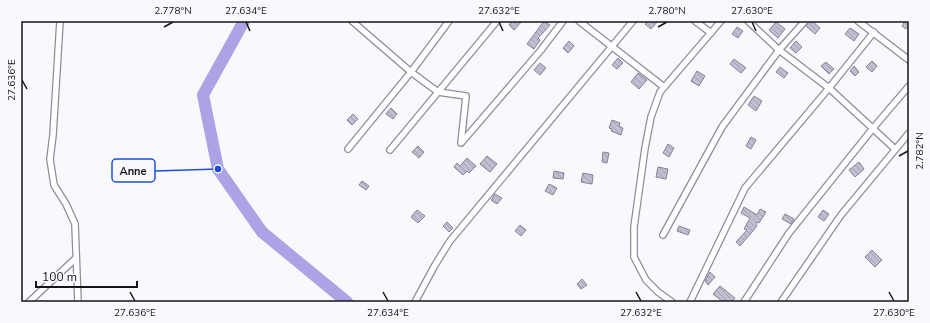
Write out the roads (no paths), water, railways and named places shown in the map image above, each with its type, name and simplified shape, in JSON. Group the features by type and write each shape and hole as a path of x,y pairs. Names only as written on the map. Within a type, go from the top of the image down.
{"street":[{"path":"60,21 53,135 50,159 54,185 66,204 75,224 78,302"},
{"path":"352,21 411,72 438,92 466,96 461,143 541,50 563,21"},
{"path":"348,149 411,72 449,21"},
{"path":"390,150 497,21"},
{"path":"579,21 664,87"},
{"path":"415,302 450,241 633,21"},
{"path":"696,21 711,33"},
{"path":"672,302 658,292 646,280 634,257 633,246 637,202 650,125 660,92 721,21"},
{"path":"748,21 779,50 829,88 896,149"},
{"path":"663,236 722,127 779,50 804,21"},
{"path":"858,21 909,60"},
{"path":"690,302 745,188 874,32"},
{"path":"744,302 789,233 909,86"},
{"path":"781,302 842,215 909,133"},
{"path":"29,302 76,258"}],"waterway":[{"path":"244,21 203,95 218,169 262,232 347,302"}],"place":[{"name":"Anne","path":"218,169"}]}
